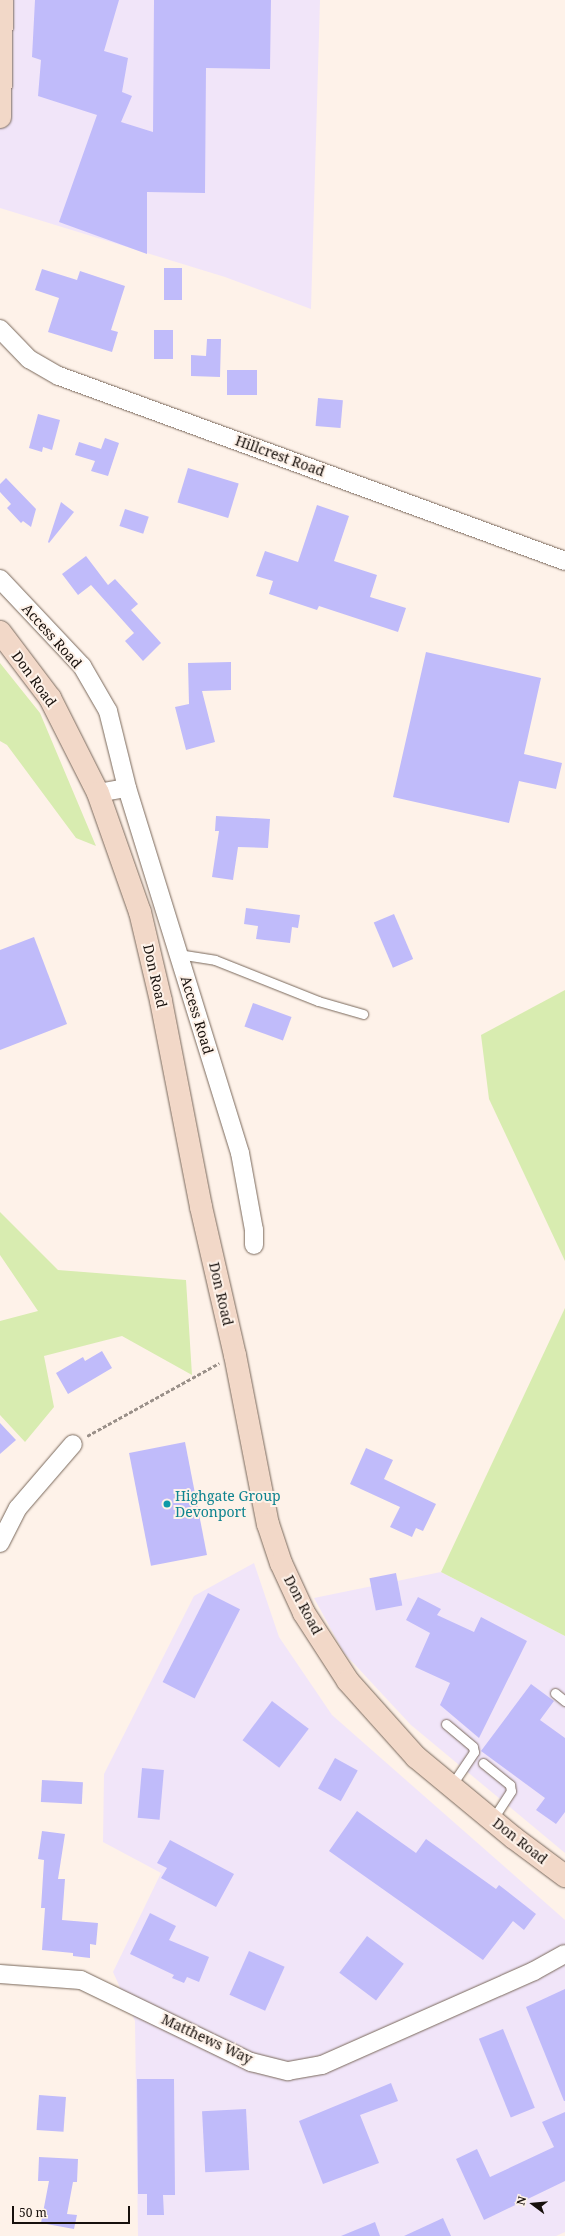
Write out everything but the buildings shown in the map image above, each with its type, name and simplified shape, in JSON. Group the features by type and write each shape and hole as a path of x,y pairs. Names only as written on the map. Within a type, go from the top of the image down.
{"main road":[{"path":"0,117 2,0"},
{"name":"Don Road","path":"0,632 50,698 98,793 145,934 161,1001 201,1207 235,1354 268,1524 281,1563 304,1613 348,1681 416,1757 492,1820 565,1876"}],"street":[{"name":"Hillcrest Road","path":"2,329 29,359 59,376 565,561"},
{"name":"Access Road","path":"0,579 82,666 108,711 126,788 240,1153 254,1230 254,1245"},
{"path":"98,793 126,788"},
{"path":"0,1543 18,1508 73,1444"},
{"name":"Matthews Way","path":"0,1974 80,1980 251,2062 288,2071 322,2065 534,1971 565,1954"}],"lane":[{"path":"178,954 215,960 318,1001 363,1014"},
{"path":"555,1694 565,1701"},
{"path":"446,1724 472,1747 474,1752 450,1786"},
{"path":"483,1763 510,1786 511,1791 492,1820"}],"path":[{"path":"73,1444 235,1354"}],"shaded area":[{"path":"0,0 320,0 311,309 225,277 0,208"},
{"path":"254,1563 279,1637 332,1715 565,1920 565,2232 556,2236 138,2236 135,2021 113,1972 161,1873 103,1842 104,1774 194,1596"},
{"path":"441,1572 565,1636 565,1853 411,1725 344,1653 314,1598"}],"green space":[{"path":"0,663 40,713 96,846 76,838 7,745 0,741"},
{"path":"565,990 565,1261 489,1099 481,1035"},
{"path":"0,1212 58,1270 186,1280 192,1375 122,1336 44,1356 54,1407 25,1442 0,1415 0,1321 38,1311 0,1255"},
{"path":"565,1308 565,1636 441,1572"}],"place":[{"name":"Highgate Group Devonport","path":"167,1504"}]}
